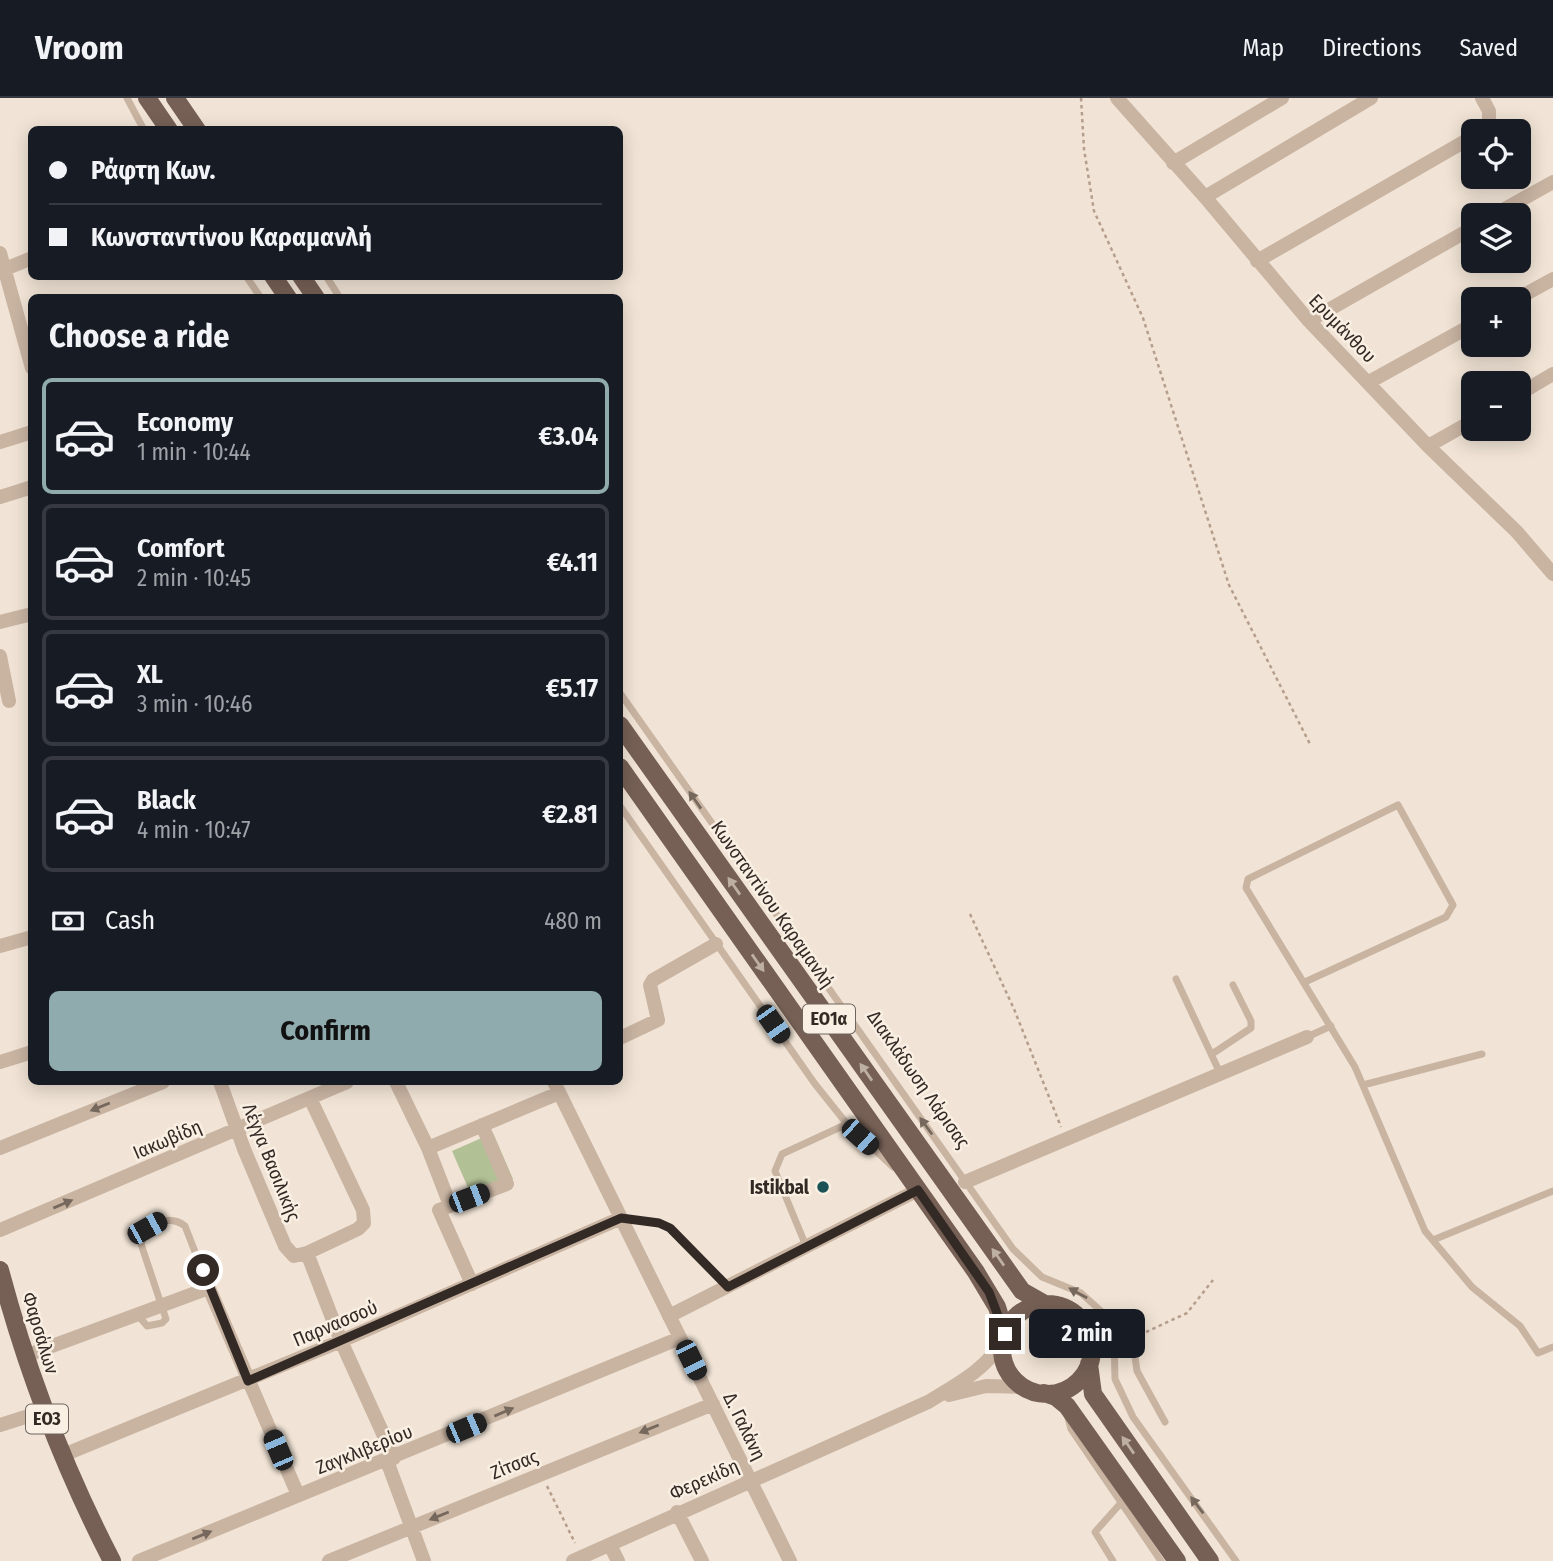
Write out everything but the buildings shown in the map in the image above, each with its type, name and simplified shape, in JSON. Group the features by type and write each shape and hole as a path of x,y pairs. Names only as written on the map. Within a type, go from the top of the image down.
{"main road":[{"path":"146,98 166,126"},
{"path":"175,98 194,126"},
{"name":"Κωνσταντίνου Καραμανλή","path":"623,729 1022,1292 1045,1304"},
{"name":"ΕΟ1α","path":"623,771 989,1292 1004,1337 1003,1356 1007,1370 1023,1387"},
{"name":"Φαρσάλων","path":"0,1270 25,1356 61,1457 112,1561"},
{"path":"1004,1337 1023,1310 1045,1304"},
{"name":"ΕΟ1α","path":"1045,1304 1065,1307 1084,1324 1091,1339 1089,1364 1093,1394 1210,1561"},
{"path":"1045,1393 1059,1392 1074,1385 1089,1364"},
{"path":"1023,1387 1056,1397 1067,1406 1177,1561"}],"street":[{"name":"Ερυμάνθου","path":"1118,98 1308,321 1428,446 1517,532 1553,574"},
{"path":"1173,163 1282,98"},
{"path":"1205,197 1371,98"},
{"path":"1482,98 1489,111 1489,119"},
{"path":"1257,261 1461,143"},
{"path":"1515,203 1553,182"},
{"path":"1308,321 1461,234"},
{"path":"0,253 28,353"},
{"path":"5,269 28,260"},
{"path":"1531,291 1553,279"},
{"path":"1369,383 1461,331"},
{"path":"1531,387 1553,374"},
{"path":"1428,446 1461,427"},
{"path":"0,442 28,433"},
{"path":"0,497 28,488"},
{"path":"0,622 28,615"},
{"path":"0,656 9,701"},
{"path":"0,946 28,938"},
{"path":"623,1037 658,1020 650,988 653,980 716,944"},
{"path":"965,1182 1307,1037"},
{"path":"0,1062 28,1053"},
{"path":"0,1148 156,1085"},
{"name":"Λέγγα Βασιλικής","path":"221,1085 237,1131 291,1255 307,1253"},
{"name":"Ιακωβίδη","path":"0,1230 340,1085"},
{"path":"397,1085 428,1148 450,1205"},
{"path":"428,1148 482,1125 556,1087"},
{"name":"Δ. Γαλάνη","path":"556,1087 790,1561"},
{"path":"310,1098 365,1220 358,1229 307,1253 391,1459 410,1528 424,1561"},
{"path":"472,1284 439,1210 507,1184 482,1125"},
{"path":"669,1316 918,1190"},
{"name":"Παρνασσού","path":"61,1457 248,1381 621,1218"},
{"path":"25,1356 209,1288 298,1496"},
{"path":"1114,1339 1132,1336"},
{"name":"Φερεκίδη","path":"928,1402 986,1364 1004,1337"},
{"name":"Ζαγκλιβερίου","path":"139,1561 680,1338"},
{"name":"Φερεκίδη","path":"578,1559 750,1479 928,1402 986,1386 1023,1387"},
{"name":"Ζίτσας","path":"329,1561 713,1404"},
{"path":"0,1425 44,1411"},
{"path":"677,1512 702,1561"},
{"path":"610,1545 618,1561"}],"lane":[{"path":"127,98 142,126"},
{"name":"Διακλάδωση Λάρισας","path":"623,697 1022,1260 1042,1277 1091,1300 1102,1312 1114,1339"},
{"path":"1305,982 1446,917 1452,911 1453,905 1398,805 1246,881 1246,888 1305,982 1363,1085 1425,1231 1472,1287 1520,1326 1534,1351 1538,1353 1553,1347"},
{"path":"623,810 815,1084 847,1124 918,1190"},
{"path":"1176,979 1221,1075"},
{"path":"1212,1054 1251,1028 1251,1021 1233,985"},
{"path":"1307,1037 1331,1026"},
{"path":"1363,1085 1482,1055"},
{"path":"806,1246 775,1171 782,1154 847,1124"},
{"path":"1433,1240 1553,1191"},
{"path":"621,1218 659,1223 670,1228 728,1287"},
{"path":"163,1303 141,1244 147,1228 160,1221 180,1222 190,1234 209,1288"},
{"path":"1132,1336 1137,1371 1165,1422"},
{"path":"1114,1339 1115,1379 1133,1417 1236,1561"},
{"path":"1067,1406 1071,1429 1161,1561"},
{"path":"1112,1561 1095,1532 1120,1504"}],"path":[{"path":"1081,98 1085,159 1094,211 1143,318 1229,585 1310,744"},
{"path":"970,915 1014,1009 1066,1140"},
{"path":"1132,1336 1188,1313 1213,1280"},
{"path":"541,1474 578,1559"}],"green space":[{"path":"493,1133 513,1179 472,1197 452,1151"}],"place":[{"name":"Istikbal","path":"823,1187"}],"route":[{"path":"203,1270 248,1381 621,1218 659,1223 670,1228 728,1287 918,1190 989,1292 1002,1319 1005,1334"}]}
